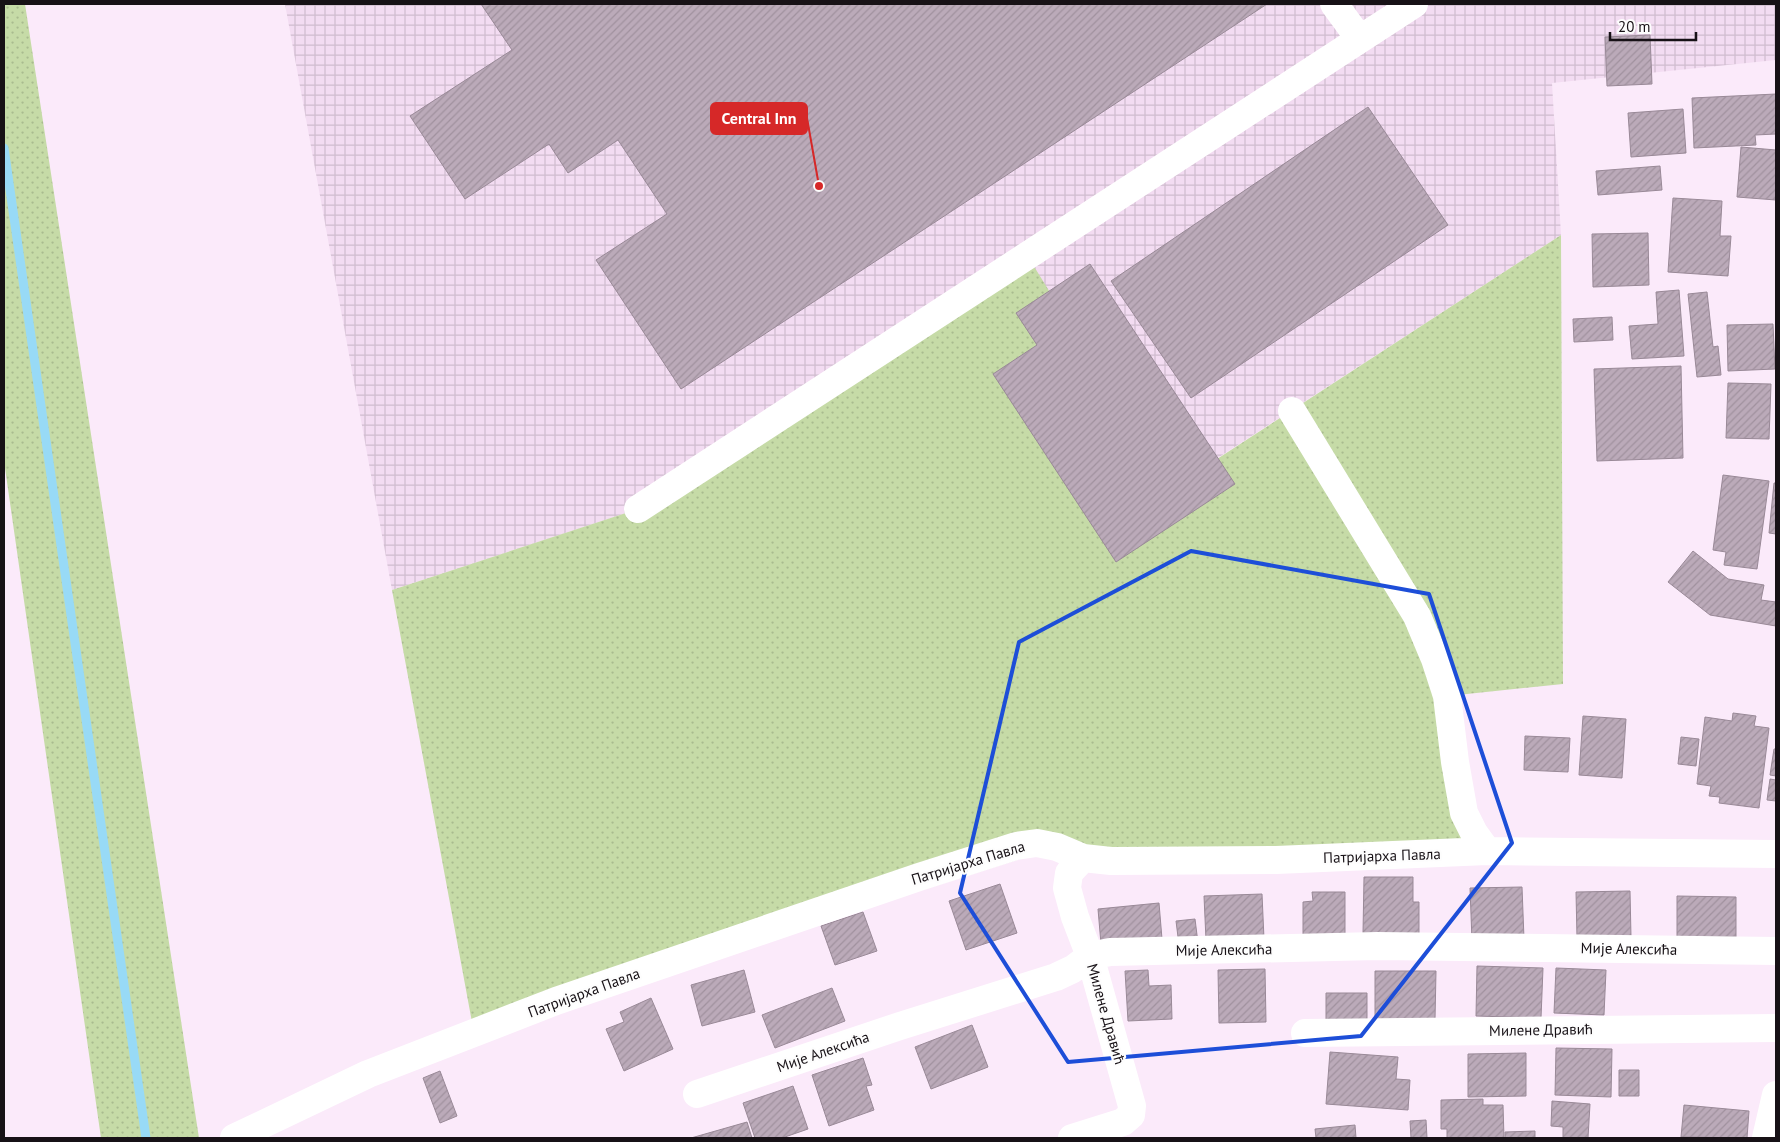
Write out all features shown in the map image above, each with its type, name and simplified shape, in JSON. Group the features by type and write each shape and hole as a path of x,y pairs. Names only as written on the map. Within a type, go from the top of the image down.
{"street":[{"path":"1334,4 1359,38"},
{"path":"638,509 1359,38 1414,4"},
{"path":"1292,411 1417,616 1447,696 1455,762 1464,813 1474,833 1487,851"},
{"name":"Патријарха Павла","path":"234,1138 368,1074 556,1002 919,877 1016,846 1037,843 1057,847 1083,858 1111,861 1276,860 1487,851 1776,854"},
{"name":"Милене Дравић","path":"1072,1138 1123,1122 1131,1115 1132,1106 1090,956 1075,918 1067,888 1070,873 1083,858"},
{"name":"Мије Алексића","path":"698,1094 900,1026 1056,977 1073,969 1090,956 1110,952 1377,946 1776,951"},
{"name":"Милене Дравић","path":"1306,1033 1776,1028"},
{"path":"1766,1138 1776,1095"}],"highlighted area":[{"path":"1191,551 1429,594 1512,843 1361,1036 1068,1062 960,893 1019,642"}],"shaded area":[{"path":"285,4 1776,4 1776,60 1552,83 1561,235 1170,489 638,509 392,590"}],"green space":[{"path":"4,4 25,4 199,1138 101,1138 4,461"},
{"path":"1561,235 1563,684 1448,696 1487,851 1276,860 1057,847 474,1033 392,590 638,509 1027,255 1171,489"}],"building":[{"path":"481,4 1267,4 681,389 596,260 667,214 618,140 568,173 549,144 465,199 410,116 512,50"},
{"path":"1650,35 1652,84 1607,86 1605,37"},
{"path":"1776,94 1776,134 1755,135 1756,145 1694,148 1692,98"},
{"path":"1368,107 1448,225 1191,398 1111,281"},
{"path":"1683,109 1686,153 1631,157 1628,113"},
{"path":"1741,147 1776,150 1776,200 1737,197"},
{"path":"1660,166 1662,190 1598,195 1596,171"},
{"path":"1673,198 1722,201 1720,236 1731,236 1728,276 1668,272"},
{"path":"1648,233 1649,285 1593,287 1592,234"},
{"path":"1090,264 1235,484 1116,562 993,374 1037,345 1016,313"},
{"path":"1679,290 1684,356 1632,359 1629,326 1658,324 1656,292"},
{"path":"1707,292 1713,347 1718,346 1721,375 1697,377 1688,294"},
{"path":"1612,317 1613,340 1574,342 1573,319"},
{"path":"1773,324 1775,369 1728,371 1727,325"},
{"path":"1681,366 1683,458 1597,461 1594,369"},
{"path":"1728,383 1771,384 1769,439 1726,438"},
{"path":"1723,475 1769,481 1757,569 1724,565 1726,552 1713,550"},
{"path":"1774,483 1776,483 1776,534 1769,533"},
{"path":"1693,551 1728,579 1764,585 1761,600 1776,602 1776,626 1710,615 1668,582"},
{"path":"1733,713 1756,716 1754,726 1769,728 1759,808 1719,803 1720,797 1709,796 1711,786 1697,784 1705,717 1732,721"},
{"path":"1583,716 1626,719 1622,778 1579,775"},
{"path":"1525,736 1570,738 1568,772 1524,770"},
{"path":"1681,737 1699,739 1696,766 1678,764"},
{"path":"1774,749 1776,749 1776,776 1770,775"},
{"path":"1770,779 1776,780 1776,801 1767,800"},
{"path":"1364,877 1413,877 1413,902 1419,902 1419,934 1363,933"},
{"path":"1000,884 1017,933 966,950 949,901"},
{"path":"1522,887 1524,939 1472,941 1470,888"},
{"path":"1630,891 1631,937 1577,938 1576,892"},
{"path":"1312,892 1345,892 1345,935 1303,935 1303,902 1313,901"},
{"path":"1262,894 1264,939 1206,940 1204,896"},
{"path":"1677,896 1736,897 1736,937 1677,937"},
{"path":"1159,903 1162,939 1101,944 1098,909"},
{"path":"863,912 877,951 835,965 821,926"},
{"path":"1195,919 1198,943 1179,945 1176,921"},
{"path":"1477,966 1543,968 1541,1018 1476,1016"},
{"path":"1556,968 1606,970 1604,1015 1554,1013"},
{"path":"1265,969 1266,1022 1219,1023 1218,970"},
{"path":"744,970 755,1012 702,1026 691,985"},
{"path":"1148,970 1149,986 1171,985 1172,1019 1128,1021 1125,971"},
{"path":"1375,971 1436,971 1435,1020 1375,1020"},
{"path":"832,988 845,1021 775,1048 762,1015"},
{"path":"1326,993 1367,993 1367,1022 1326,1023"},
{"path":"651,998 673,1049 624,1071 606,1029 624,1022 620,1012"},
{"path":"972,1025 988,1067 931,1089 915,1047"},
{"path":"1556,1048 1612,1049 1611,1097 1555,1095"},
{"path":"1330,1052 1398,1057 1396,1079 1410,1080 1408,1110 1326,1104"},
{"path":"1526,1053 1526,1096 1468,1097 1468,1054"},
{"path":"863,1058 872,1085 866,1086 874,1110 829,1126 812,1075"},
{"path":"1619,1070 1639,1070 1639,1096 1619,1096"},
{"path":"440,1071 457,1116 440,1123 423,1078"},
{"path":"793,1086 808,1129 782,1138 755,1138 743,1103"},
{"path":"1483,1099 1483,1105 1503,1105 1504,1138 1447,1138 1447,1129 1441,1129 1441,1100"},
{"path":"1552,1101 1590,1104 1588,1138 1563,1138 1563,1127 1551,1126"},
{"path":"1684,1105 1749,1111 1747,1138 1681,1137"},
{"path":"1426,1120 1427,1138 1411,1138 1410,1121"},
{"path":"747,1122 752,1138 691,1138"},
{"path":"1355,1125 1356,1138 1316,1138 1315,1129"},
{"path":"1535,1131 1535,1138 1505,1138 1505,1132"}],"waterway":[{"path":"4,148 146,1138"}],"place":[{"name":"Central Inn","path":"819,186"}]}
